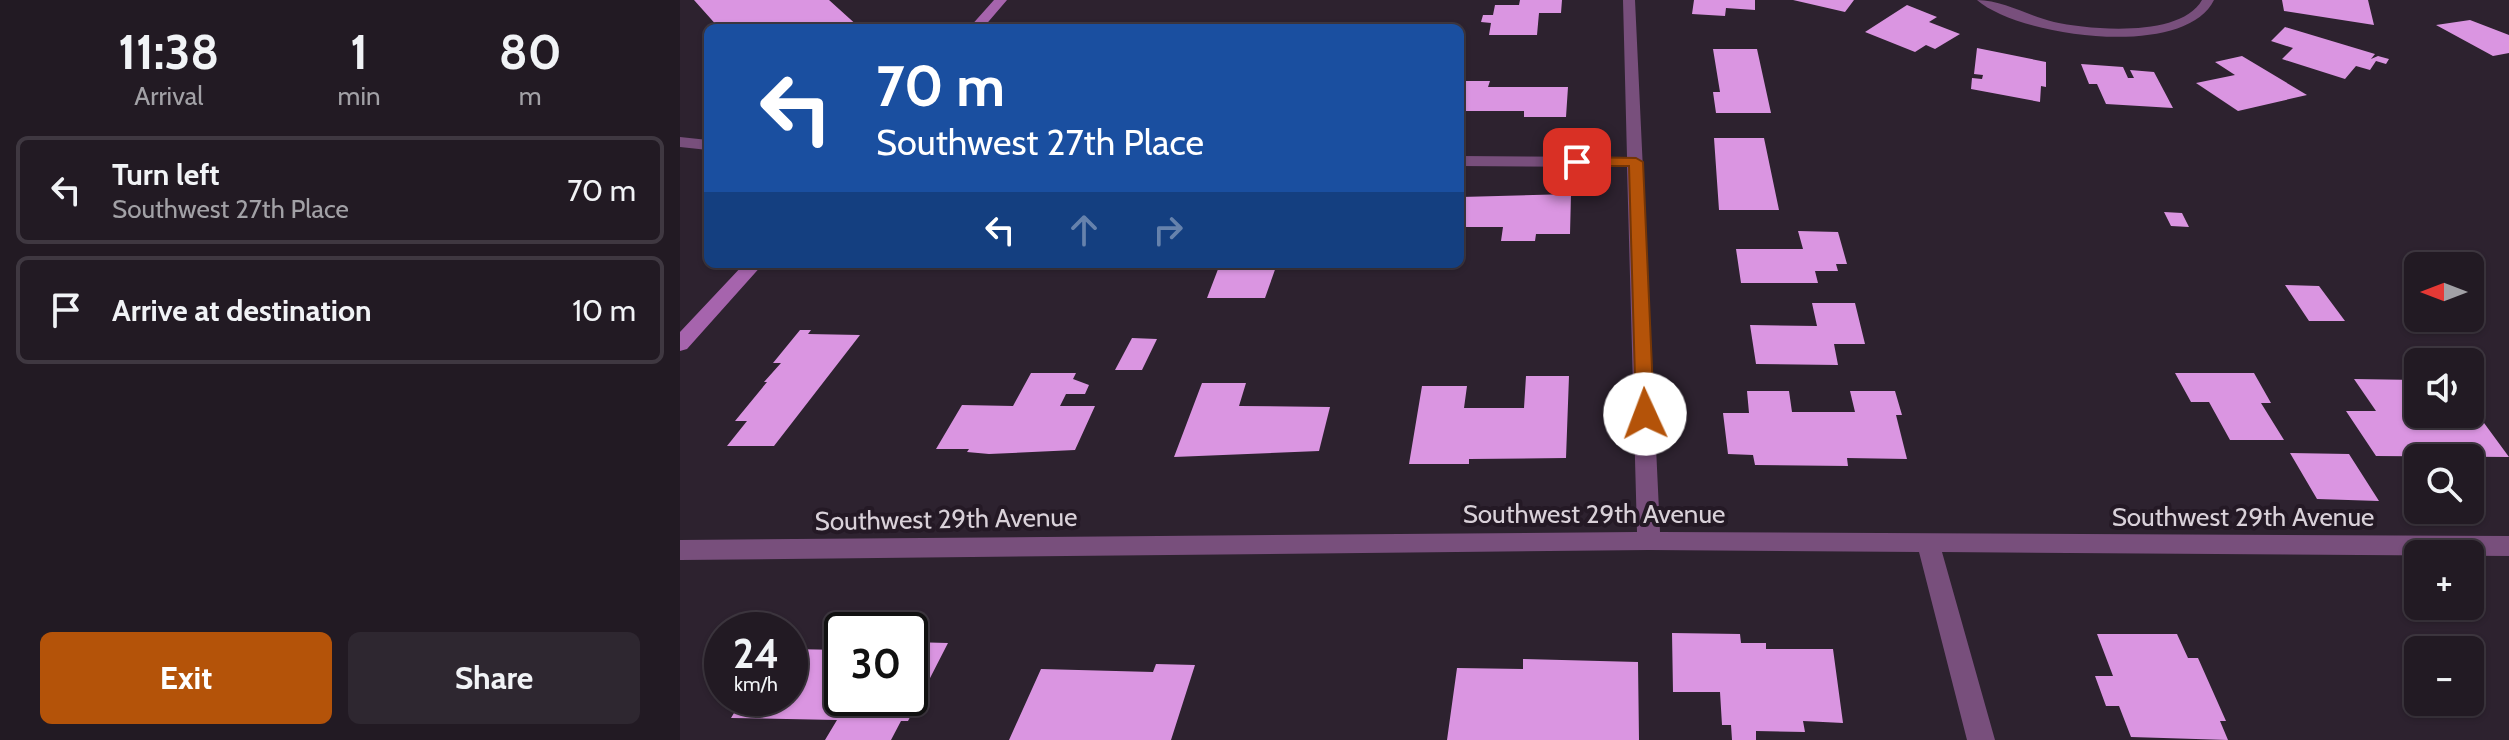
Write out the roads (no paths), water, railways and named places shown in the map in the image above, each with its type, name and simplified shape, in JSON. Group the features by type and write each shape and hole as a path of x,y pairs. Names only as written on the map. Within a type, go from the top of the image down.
{"street":[{"path":"980,24 1001,0"},
{"path":"1629,0 1649,541"},
{"path":"1983,0 2029,19 2071,28 2121,32 2160,29 2189,20 2205,7 2208,0"},
{"path":"680,142 704,145"},
{"path":"1464,161 1636,162"},
{"path":"680,344 750,268"},
{"name":"Southwest 29th Avenue","path":"680,550 1649,541 2509,546"},
{"path":"1928,543 1981,740"}]}
